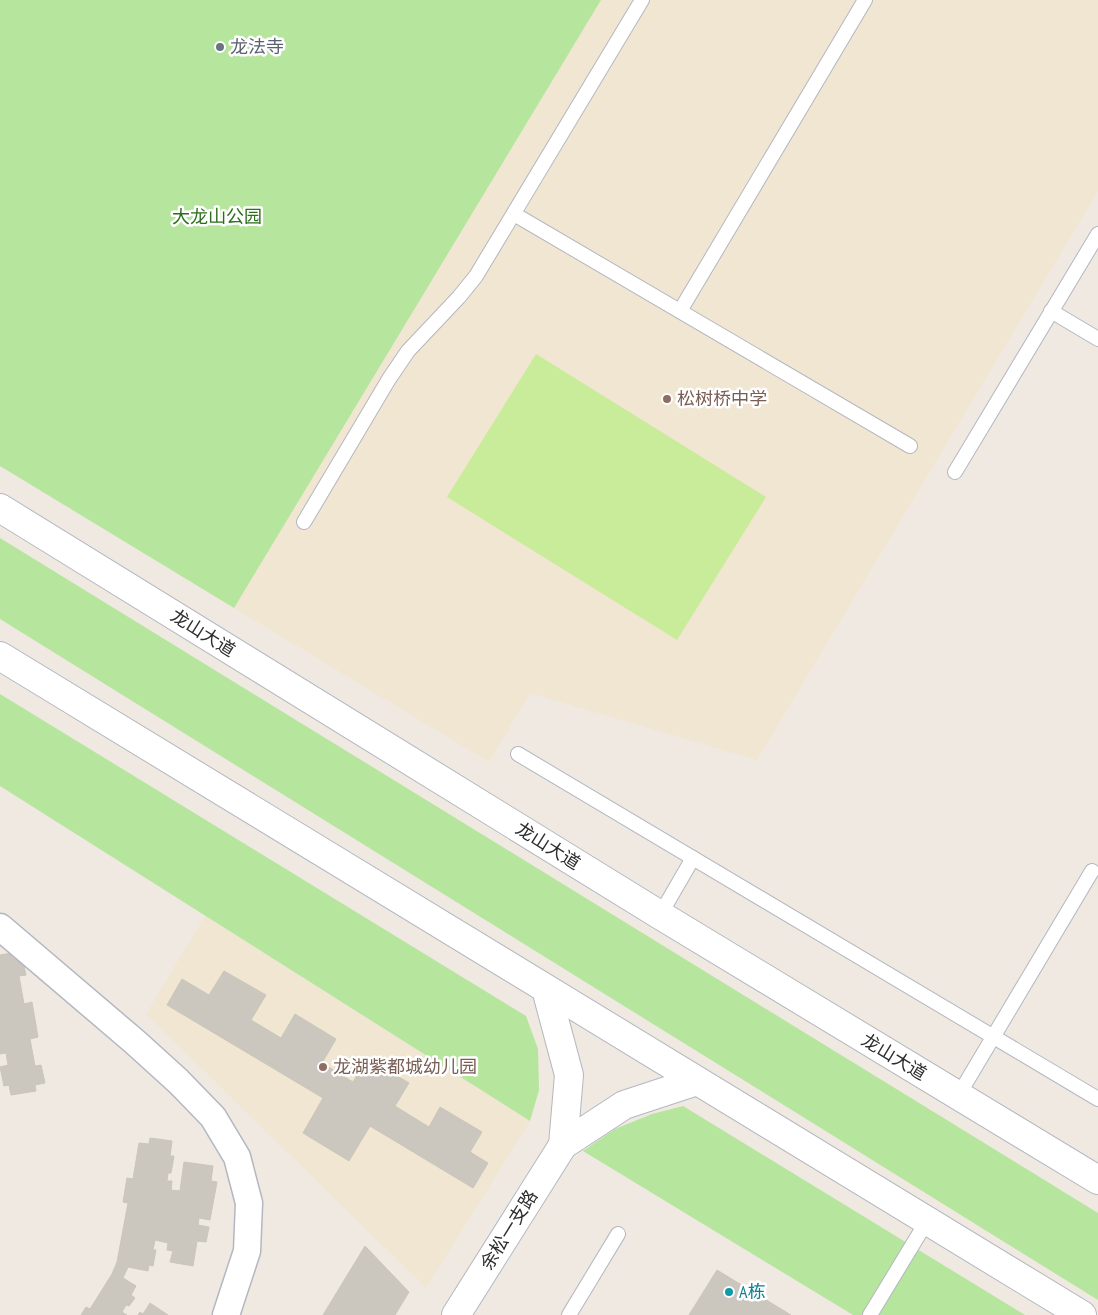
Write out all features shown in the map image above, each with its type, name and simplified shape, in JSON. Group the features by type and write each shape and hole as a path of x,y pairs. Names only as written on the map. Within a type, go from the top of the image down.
{"main road":[{"name":"龙山大道","path":"0,508 660,915 1098,1180"},
{"path":"0,656 1082,1315"},
{"path":"546,989 569,1075 563,1145"},
{"path":"563,1145 624,1105 697,1081"},
{"name":"余松一支路","path":"456,1315 563,1145"}],"street":[{"path":"0,926 178,1081 213,1117 237,1157 249,1203 247,1251 226,1315"}],"lane":[{"path":"304,522 389,379 408,351 460,297 476,276 642,0"},
{"path":"680,311 865,0"},
{"path":"514,214 910,446"},
{"path":"955,472 1098,234"},
{"path":"1052,311 1098,339"},
{"path":"518,754 1098,1099"},
{"path":"660,915 693,858"},
{"path":"958,1096 1092,871"},
{"path":"870,1315 927,1221"},
{"path":"569,1315 618,1234"}],"shaded area":[{"name":"松树桥中学","path":"601,0 1098,0 1098,191 757,760 530,693 489,762 234,608"},
{"name":"龙湖紫都城幼儿园","path":"205,916 530,1121 426,1288 146,1014"}],"green space":[{"name":"大龙山公园","path":"0,0 601,0 234,608 0,466"},
{"path":"536,354 766,497 677,640 447,497"},
{"path":"0,538 1098,1213 1098,1300 0,619"},
{"path":"0,694 526,1016 538,1049 539,1090 530,1121 0,786"},
{"path":"683,1106 1025,1315 853,1315 583,1151 615,1129 652,1114"}],"building":[{"path":"12,953 12,958 22,957 26,975 19,976 24,1004 32,1002 38,1037 30,1039 35,1066 41,1065 45,1083 35,1085 36,1091 11,1095 9,1085 4,1086 0,1067 8,1065 6,1053 0,1054 0,955"},
{"path":"224,971 266,995 251,1020 281,1038 295,1014 336,1039 322,1063 353,1082 367,1058 409,1083 395,1106 429,1127 440,1107 482,1132 470,1152 488,1163 473,1188 370,1126 349,1161 303,1133 323,1098 167,1005 182,979 209,995"},
{"path":"150,1138 172,1141 170,1156 174,1156 171,1173 168,1173 167,1181 172,1181 171,1190 180,1191 184,1162 213,1166 211,1181 217,1182 210,1220 199,1218 198,1225 209,1227 206,1242 197,1241 193,1266 170,1262 173,1251 167,1250 168,1243 155,1240 153,1250 156,1250 153,1266 149,1265 148,1271 128,1267 123,1278 136,1286 131,1295 135,1298 129,1306 126,1305 122,1312 127,1315 81,1315 86,1307 90,1309 112,1274 117,1262 128,1203 123,1202 127,1178 133,1179 139,1143 149,1144"},
{"path":"365,1246 409,1292 395,1315 323,1315"},
{"name":"A栋","path":"717,1270 791,1315 689,1315"},
{"path":"150,1303 168,1315 138,1315 140,1312 143,1314"}],"place":[{"name":"龙法寺","path":"220,47"},
{"name":"松树桥中学","path":"667,399"},
{"name":"龙湖紫都城幼儿园","path":"323,1067"},
{"name":"A栋","path":"729,1292"}]}
